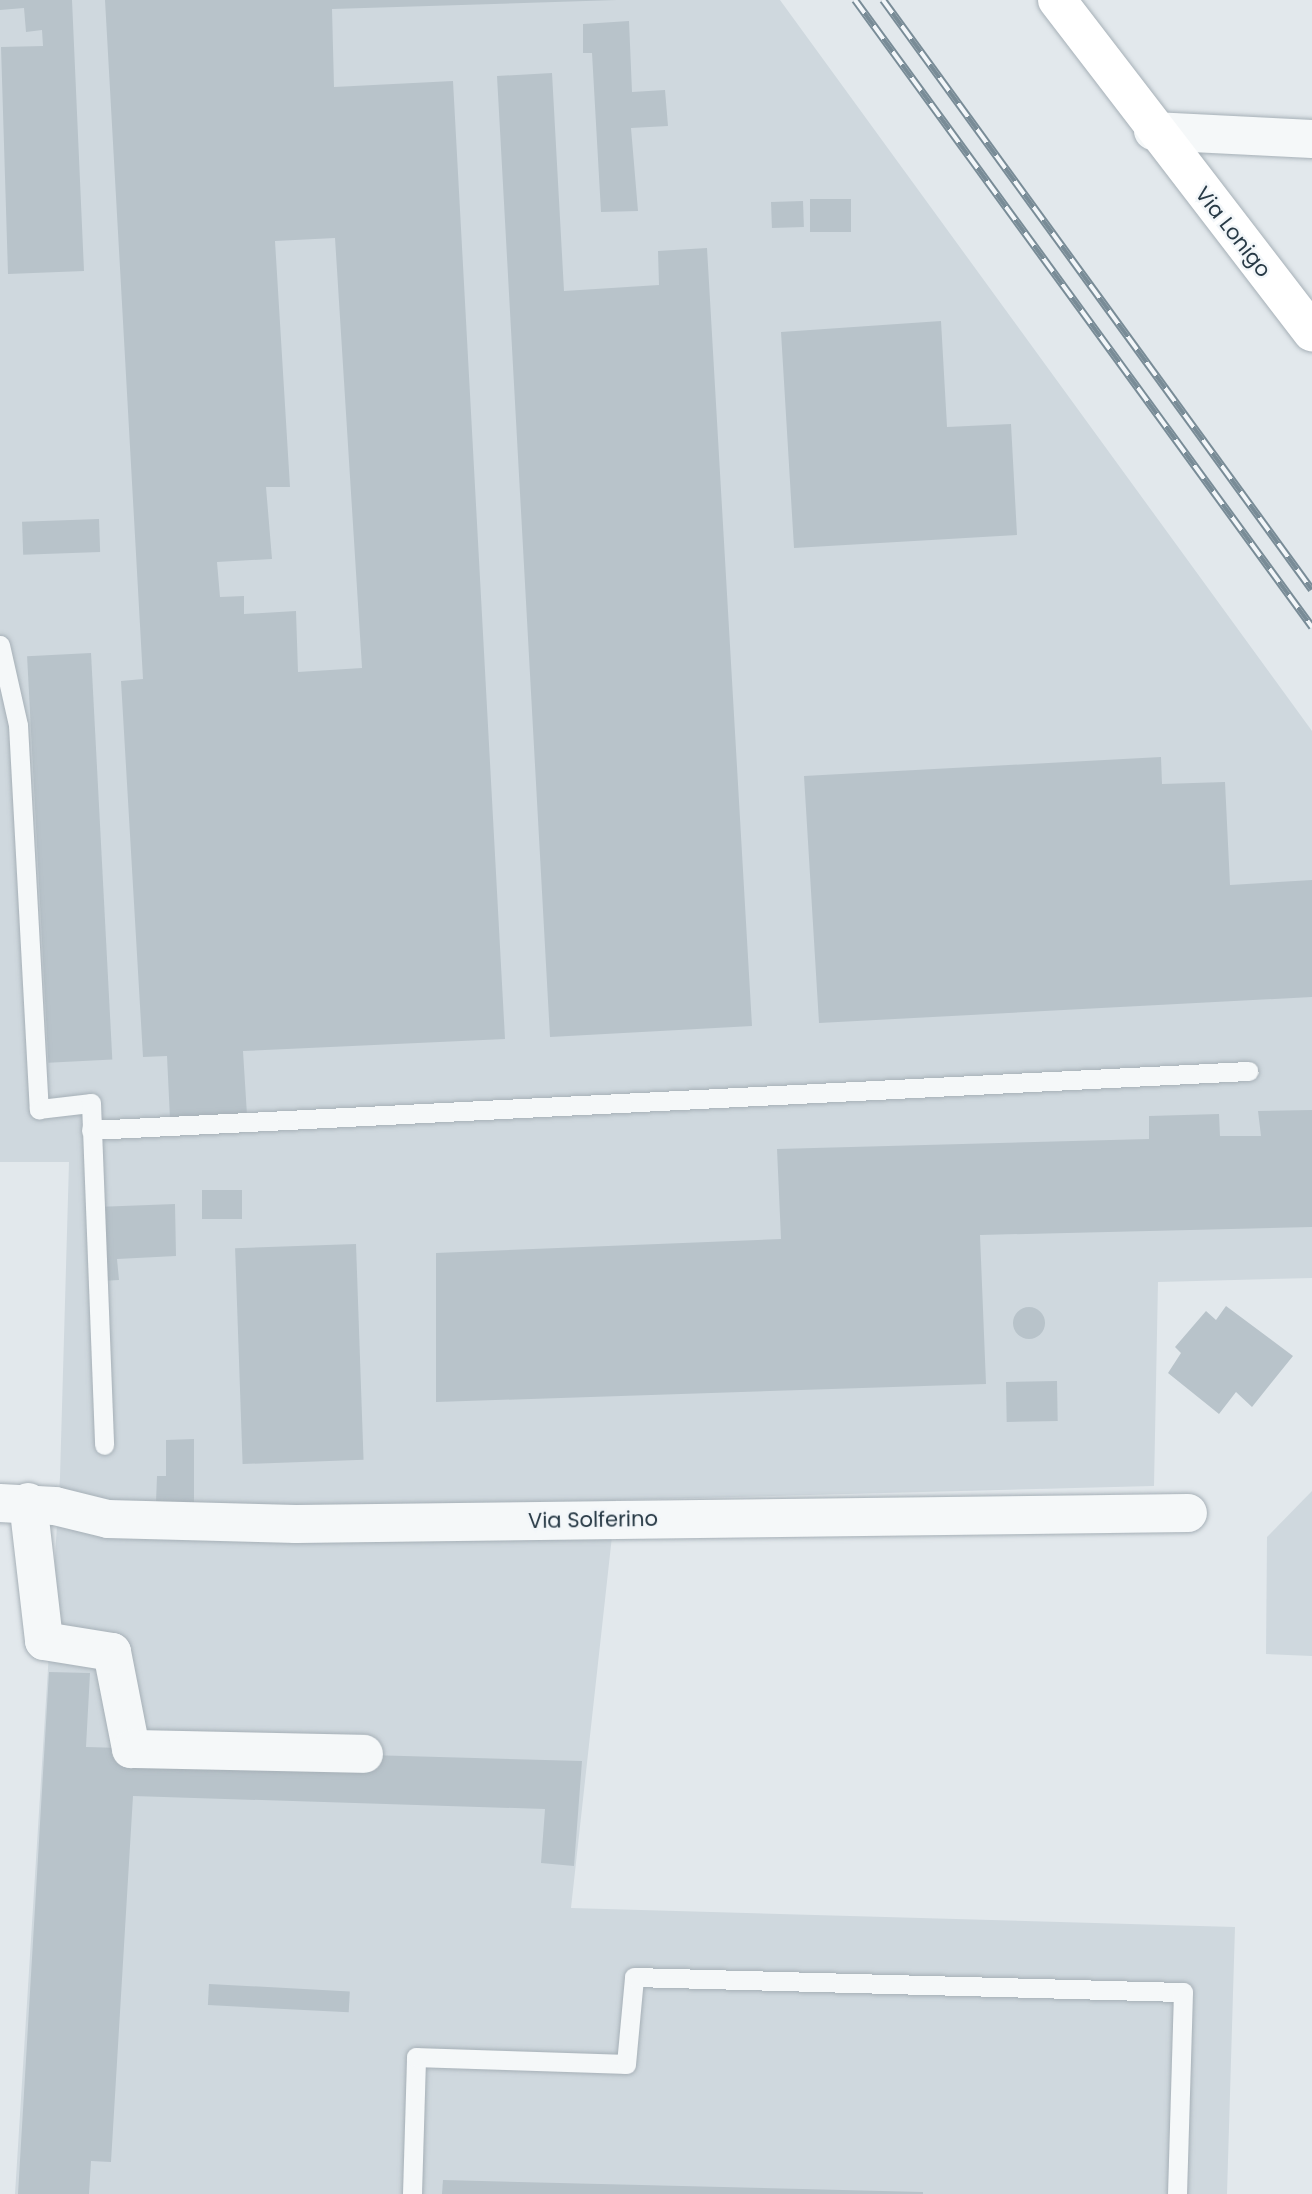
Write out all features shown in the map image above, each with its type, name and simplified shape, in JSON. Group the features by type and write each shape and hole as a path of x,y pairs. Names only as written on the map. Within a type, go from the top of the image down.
{"main road":[{"name":"Via Lonigo","path":"1057,0 1153,131 1312,332"}],"street":[{"path":"1153,131 1312,139"},
{"path":"14,1503 44,1641 112,1652 131,1749 364,1754"},
{"name":"Via Solferino","path":"14,1503 108,1519 296,1524 1188,1513"}],"lane":[{"path":"0,646 18,725 38,1109 90,1103 104,1446"},
{"path":"91,1130 1248,1072"},
{"path":"412,2194 416,2057 626,2064 634,1977 1183,1992 1177,2194"}],"shaded area":[{"path":"0,0 780,0 1312,731 1312,1278 1158,1282 1154,1486 616,1500 571,1908 1235,1927 1227,2194 15,2194 60,1477 69,1162 0,1162"},
{"path":"1312,1491 1312,1656 1266,1654 1267,1537"}],"building":[{"path":"0,0 72,0 84,271 8,274 1,47 43,46 42,30 26,32 24,8 0,10"},
{"path":"105,0 617,0 332,9 334,87 453,81 505,1039 243,1051 247,1115 170,1119 167,1056 143,1057 121,681 143,679","holes":["335,238 362,668 298,672 296,611 244,614 244,596 220,597 217,562 272,559 266,487 290,487 275,241"]},
{"path":"629,21 632,92 665,90 668,126 631,128 638,211 601,212 592,53 583,53 583,24"},
{"path":"552,73 564,291 659,285 658,251 707,248 752,1026 550,1037 497,76"},
{"path":"810,199 851,199 851,232 810,232"},
{"path":"803,201 804,227 772,228 771,202"},
{"path":"941,321 947,427 1011,424 1017,535 794,548 781,332"},
{"path":"99,519 100,552 23,555 22,522"},
{"path":"91,653 112,1059 48,1063 27,656"},
{"path":"1161,757 1162,784 1225,782 1230,885 1312,880 1312,997 819,1023 804,776"},
{"path":"1312,1110 1312,1227 980,1235 986,1384 436,1402 436,1253 781,1239 777,1149 1149,1139 1149,1116 1219,1114 1220,1136 1261,1136 1258,1111"},
{"path":"202,1190 242,1190 242,1219 202,1219"},
{"path":"175,1204 176,1256 117,1259 119,1280 101,1281 96,1207"},
{"path":"356,1244 364,1460 243,1464 235,1248"},
{"path":"1226,1306 1293,1356 1252,1407 1236,1392 1219,1414 1168,1373 1181,1353 1175,1347 1206,1311 1216,1320"},
{"path":"1029,1307 1041,1311 1045,1323 1041,1335 1029,1339 1017,1335 1013,1323 1017,1311"},
{"path":"1057,1381 1058,1421 1007,1422 1006,1382"},
{"path":"194,1439 194,1502 156,1502 157,1476 166,1476 166,1440"},
{"path":"49,1672 90,1673 86,1747 582,1761 574,1866 541,1863 545,1809 133,1796 111,2162 91,2161 89,2194 18,2194"},
{"path":"209,1984 350,1991 349,2012 208,2005"},
{"path":"443,2180 923,2192 923,2194 442,2194"}],"railway":[{"path":"855,0 1312,627"},
{"path":"883,0 1312,590"}]}
